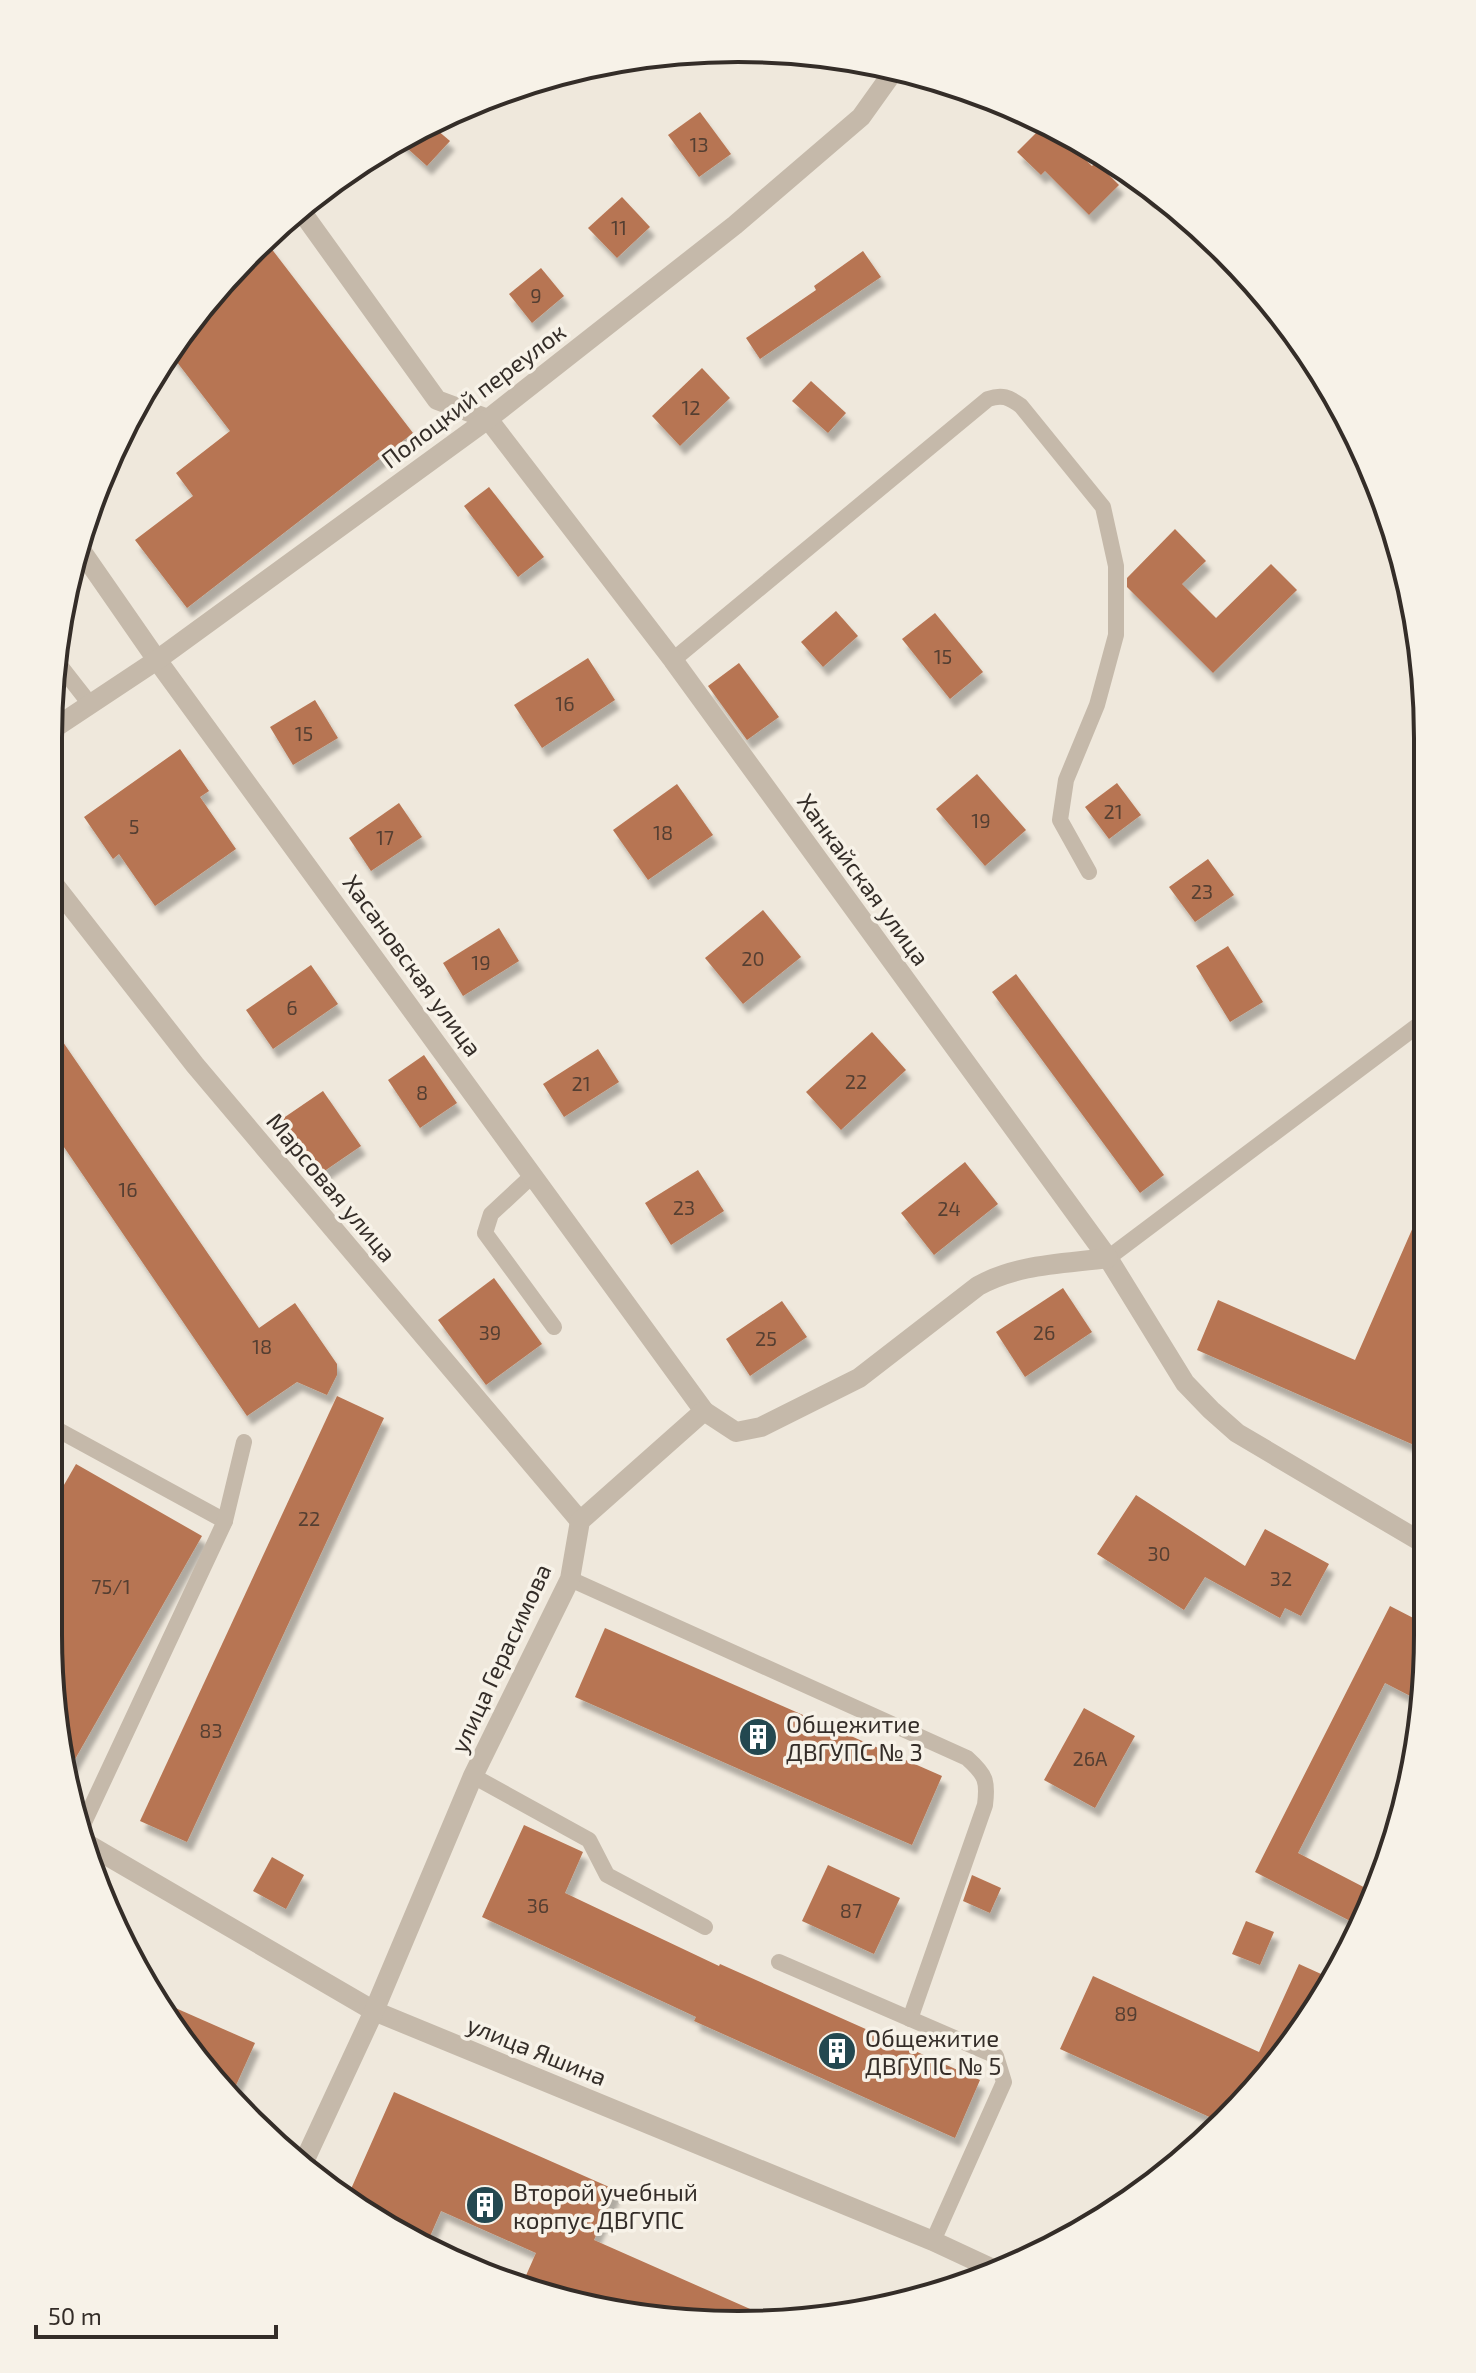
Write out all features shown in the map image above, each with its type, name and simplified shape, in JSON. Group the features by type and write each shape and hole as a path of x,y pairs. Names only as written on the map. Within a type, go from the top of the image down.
{"street":[{"name":"Полоцкий переулок","path":"62,723 157,660 488,419 746,216 861,117 888,79"},
{"path":"306,218 437,400 488,419"},
{"name":"Ханкайская улица","path":"488,419 673,660 1108,1258 1185,1383 1237,1433 1414,1531"},
{"name":"Хасановская улица","path":"86,558 157,660 704,1411"},
{"name":"Марсовая улица","path":"62,895 195,1065 580,1521"},
{"path":"580,1521 704,1411 736,1432 761,1427 859,1378 978,1286 996,1276 1014,1270 1108,1258"},
{"name":"улица Герасимова","path":"307,2155 374,2011 473,1776 570,1579 580,1521"},
{"name":"улица Яшина","path":"97,1850 374,2011 984,2265"}],"lane":[{"path":"673,660 988,399 998,395 1009,398 1021,406 1103,507 1116,566 1116,635 1097,705 1066,780 1060,820 1089,872"},
{"path":"65,673 90,704"},
{"path":"1108,1258 1414,1028"},
{"path":"533,1175 491,1214 485,1233 554,1327"},
{"path":"62,1432 225,1521"},
{"path":"87,1816 225,1521 244,1442"},
{"path":"570,1579 967,1758 981,1771 987,1786 985,1805 910,2019"},
{"path":"473,1776 589,1840 607,1875 705,1927"},
{"path":"779,1962 996,2056 1004,2082 933,2241"}],"building":[{"path":"700,112 731,154 699,177 668,135"},
{"path":"439,132 450,141 427,166 408,149"},
{"path":"1037,132 1083,157 1092,166 1094,164 1104,170 1119,185 1089,215 1045,171 1041,175 1017,152"},
{"path":"622,197 650,227 617,258 588,228"},
{"path":"272,249 413,433 187,608 135,540 193,496 176,473 230,431 176,361 230,292"},
{"path":"863,251 881,277 760,359 746,338 816,290 814,286"},
{"path":"541,268 564,296 532,323 509,294"},
{"path":"702,368 730,398 680,446 652,416"},
{"path":"811,381 846,413 828,433 792,401"},
{"path":"489,487 544,557 518,577 464,506"},
{"path":"1175,529 1206,561 1182,584 1216,618 1271,564 1297,590 1213,673 1127,587 1127,578"},
{"path":"836,611 858,636 823,667 801,642"},
{"path":"935,613 983,672 950,699 902,639"},
{"path":"588,658 615,700 542,748 514,705"},
{"path":"739,663 779,717 747,740 708,686"},
{"path":"315,700 338,738 293,765 270,727"},
{"path":"180,749 209,791 200,797 236,849 155,906 119,854 113,859 84,817"},
{"path":"977,774 1026,830 985,866 936,809"},
{"path":"1117,783 1141,815 1109,839 1085,807"},
{"path":"677,784 713,835 648,880 613,830"},
{"path":"399,803 422,837 371,871 349,838"},
{"path":"1208,859 1234,895 1195,922 1169,887"},
{"path":"763,910 801,957 743,1004 705,958"},
{"path":"499,928 519,961 463,996 443,963"},
{"path":"1228,946 1263,1002 1230,1022 1196,966"},
{"path":"311,965 338,1004 273,1049 246,1010"},
{"path":"1016,974 1164,1175 1140,1193 992,992"},
{"path":"872,1032 906,1070 841,1130 806,1092"},
{"path":"62,1041 259,1328 295,1303 337,1364 337,1375 327,1395 297,1382 247,1416 62,1144"},
{"path":"598,1049 619,1082 564,1117 543,1084"},
{"path":"424,1055 457,1103 420,1128 388,1080"},
{"path":"323,1091 361,1146 320,1174 282,1119"},
{"path":"965,1162 998,1204 934,1255 901,1213"},
{"path":"698,1170 724,1211 671,1245 645,1203"},
{"path":"1414,1225 1414,1445 1197,1350 1218,1300 1355,1360"},
{"path":"494,1278 542,1344 486,1385 438,1320"},
{"path":"1063,1288 1092,1332 1025,1377 996,1332"},
{"path":"782,1301 807,1337 750,1376 726,1339"},
{"path":"337,1396 384,1418 187,1842 140,1821"},
{"path":"76,1464 202,1536 74,1761 63,1679 62,1488"},
{"path":"1136,1495 1245,1566 1265,1529 1329,1564 1301,1616 1285,1608 1280,1618 1205,1577 1184,1610 1097,1554"},
{"path":"1390,1606 1414,1618 1411,1696 1385,1683 1298,1853 1365,1888 1350,1921 1255,1872"},
{"name":"Общежитие ДВГУПС № 3","path":"605,1628 942,1776 912,1845 575,1697"},
{"path":"1084,1708 1135,1736 1095,1808 1044,1780"},
{"path":"524,1825 583,1852 565,1893 719,1966 980,2080 955,2138 694,2021 696,2017 482,1917"},
{"path":"272,1857 304,1875 286,1909 253,1891"},
{"path":"828,1865 900,1898 874,1954 802,1921"},
{"path":"972,1875 1001,1888 990,1913 963,1901"},
{"path":"1246,1921 1274,1932 1260,1965 1232,1954"},
{"path":"1299,1964 1322,1974 1274,2047 1211,2118 1060,2049 1093,1976 1259,2052"},
{"path":"174,2007 255,2043 235,2087"},
{"name":"Второй учебный корпус ДВГУПС","path":"394,2092 616,2190 594,2240 754,2311 694,2310 650,2305 563,2288 526,2276 536,2253 441,2211 430,2236 351,2189"}],"place":[{"name":"Общежитие ДВГУПС № 3","path":"758,1737"},
{"name":"Общежитие ДВГУПС № 5","path":"837,2051"},
{"name":"Второй учебный корпус ДВГУПС","path":"485,2205"}]}
